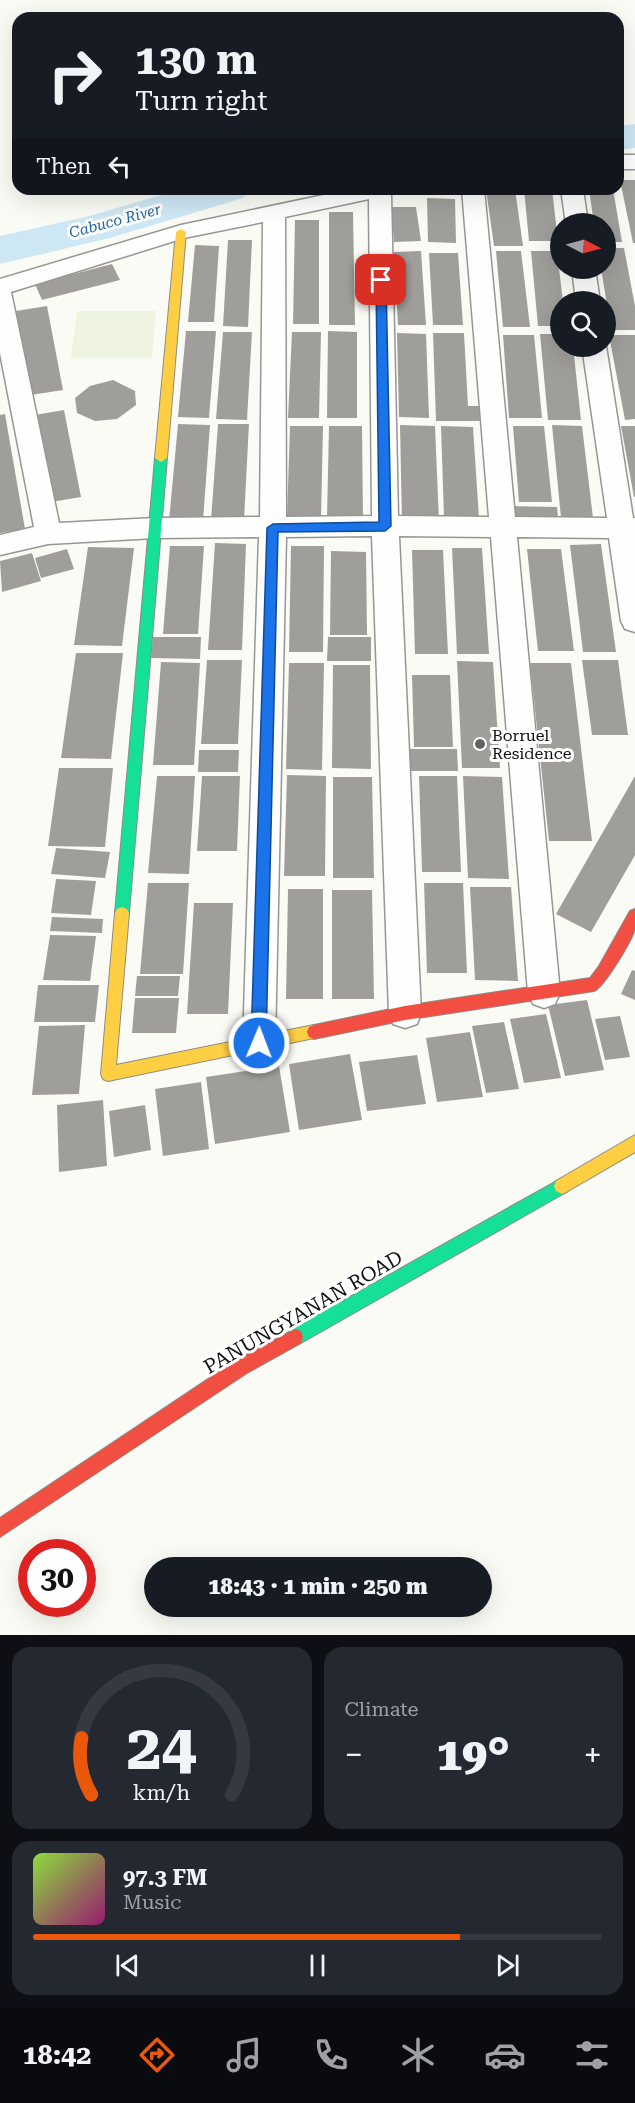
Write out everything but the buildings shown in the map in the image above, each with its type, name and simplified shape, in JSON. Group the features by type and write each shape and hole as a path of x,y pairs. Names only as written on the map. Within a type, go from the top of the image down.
{"street":[{"path":"0,287 181,232 360,195"},
{"path":"382,195 385,526 405,1013"},
{"path":"474,195 544,993"},
{"path":"573,195 575,213"},
{"path":"259,1043 273,528 274,214"},
{"path":"181,232 108,1074 405,1013 594,984 635,915"},
{"path":"0,293 48,534"},
{"path":"596,357 627,528 635,621"},
{"path":"0,545 48,534 155,528 385,526 503,529 627,528"},
{"name":"PANUNGYANAN ROAD","path":"0,1528 241,1367 635,1143"}],"green space":[{"path":"77,311 156,311 152,358 71,358"}],"waterway":[{"name":"Cabuco River","path":"624,137 635,136"},
{"name":"Cabuco River","path":"0,250 95,228 208,195"}],"traffic: fast":[{"path":"122,913 161,458"},
{"path":"295,1337 562,1186"}],"traffic: slow":[{"path":"161,458 181,232"},
{"path":"122,913 108,1074 314,1032"},
{"path":"562,1186 635,1143"}],"traffic: jam":[{"path":"314,1032 405,1013 594,984 604,971 635,915"},
{"path":"0,1528 241,1367 295,1337"}],"place":[{"name":"Borruel Residence","path":"480,744"}],"route":[{"path":"259,1043 273,528 385,526 381,280"}]}
